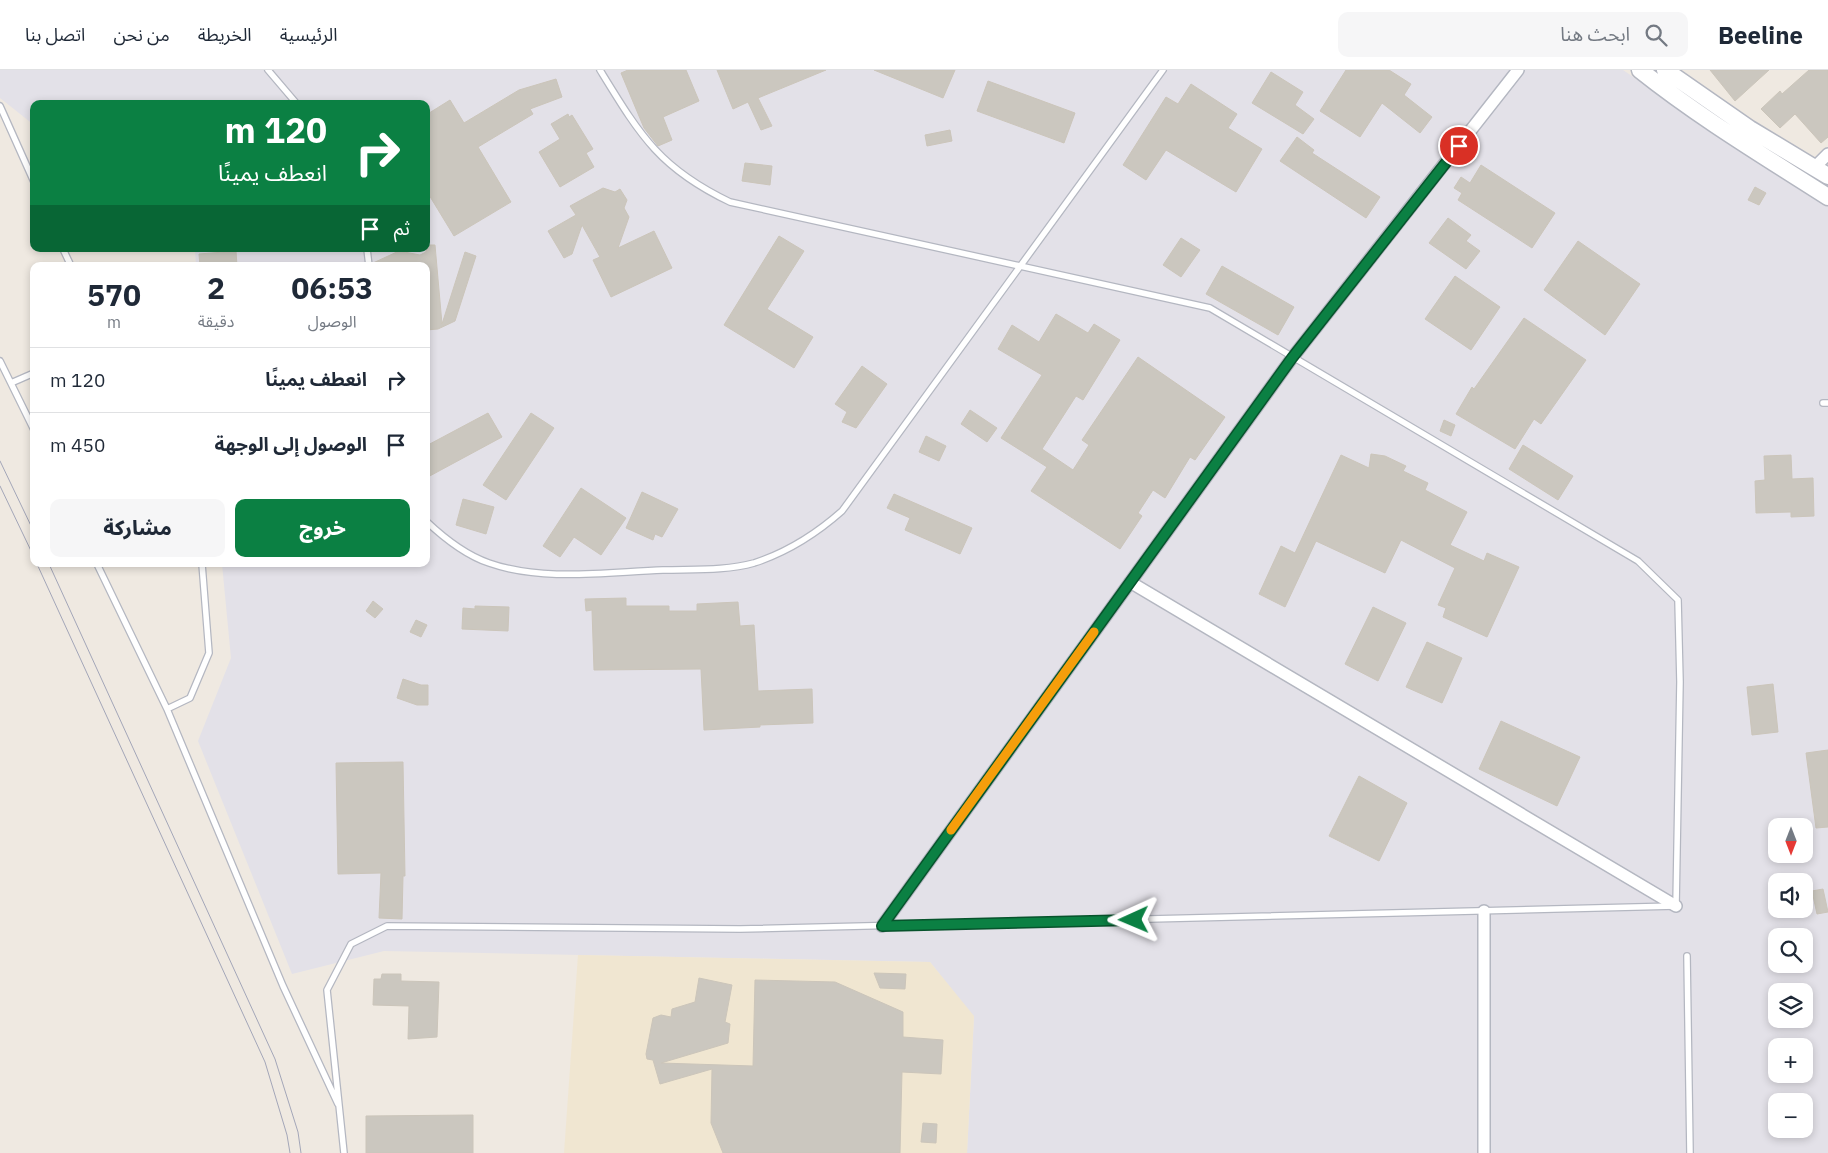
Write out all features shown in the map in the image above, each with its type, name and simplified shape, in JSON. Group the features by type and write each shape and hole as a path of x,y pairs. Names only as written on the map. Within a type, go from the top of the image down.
{"main road":[{"path":"1640,70 1666,91 1737,139 1828,197"},
{"path":"1665,70 1750,130 1821,172"}],"street":[{"path":"882,926 1292,358 1518,70"},
{"path":"1821,172 1828,154"},
{"path":"1130,582 1676,906"},
{"path":"1484,911 1484,1153"}],"lane":[{"path":"268,70 294,100"},
{"path":"344,1153 327,990 351,944 387,926 740,929 1676,906 1680,682 1678,600 1638,561 1210,308 723,198 701,188 664,161 642,137 600,70"},
{"path":"430,525 447,541 488,563 528,572 576,573 718,568 753,563 786,550 816,533 842,511 1163,70"},
{"path":"0,106 30,173"},
{"path":"0,361 30,422"},
{"path":"11,383 30,374"},
{"path":"98,567 167,710 283,986 340,1108"},
{"path":"167,710 190,698 209,653 202,567"},
{"path":"1687,956 1690,1153"}],"shaded area":[{"path":"0,70 1623,70 1742,152 1828,202 1828,1153 967,1153 974,1017 930,962 384,951 292,974 198,741 231,658 222,567 430,567 430,262 196,262 195,252 430,252 430,100 30,100 30,122 0,98"},
{"path":"578,955 930,962 974,1016 967,1153 564,1153"}],"building":[{"path":"628,70 686,70 699,101 663,117 672,140 658,146 644,128 621,73"},
{"path":"717,70 826,70 758,98 772,126 761,130 748,102 733,109"},
{"path":"874,70 955,70 943,98"},
{"path":"1346,70 1389,70 1411,84 1404,95 1432,117 1420,133 1382,103 1360,137 1320,111"},
{"path":"1710,70 1769,70 1735,101"},
{"path":"1809,70 1828,70 1828,137 1821,143 1795,114 1780,128 1761,109 1780,91 1782,94"},
{"path":"1271,72 1303,92 1295,105 1314,119 1303,134 1252,103"},
{"path":"556,79 562,97 530,109 533,114 478,147 511,202 454,236 430,197 430,112 450,100 464,123 519,90"},
{"path":"988,81 1075,113 1064,143 977,111"},
{"path":"1191,84 1237,114 1228,128 1262,149 1236,192 1166,150 1146,180 1123,165 1166,97 1178,104"},
{"path":"568,114 569,117 572,115 593,149 586,153 594,167 560,187 539,152 560,139 551,124"},
{"path":"950,130 952,141 927,146 925,135"},
{"path":"1297,137 1314,150 1312,153 1380,197 1366,218 1280,161"},
{"path":"745,163 772,166 770,185 742,181"},
{"path":"1481,165 1555,213 1532,248 1458,200 1462,193 1454,188 1461,177 1470,183"},
{"path":"1755,187 1766,193 1759,205 1748,200"},
{"path":"603,188 615,192 620,189 627,200 624,208 629,217 618,248 654,231 672,268 611,297 593,260 600,257 582,225 572,254 564,258 548,231 576,215 570,206"},
{"path":"1448,218 1471,235 1466,241 1480,251 1466,269 1429,243"},
{"path":"779,236 804,251 767,309 813,337 794,368 724,325"},
{"path":"1181,238 1200,250 1181,277 1163,265"},
{"path":"1578,241 1640,284 1605,335 1544,290"},
{"path":"430,245 435,245 442,324 465,252 476,256 455,321 438,329 430,330 430,262 375,262 397,252 420,255 430,252"},
{"path":"236,252 237,262 200,262 199,254"},
{"path":"1222,266 1294,307 1278,335 1206,294"},
{"path":"1455,276 1500,307 1471,350 1425,319"},
{"path":"1056,314 1088,333 1094,324 1120,340 1083,400 1076,396 1042,449 1073,470 1089,445 1082,440 1138,357 1225,417 1195,460 1190,457 1165,498 1153,490 1138,513 1142,516 1120,549 1031,491 1047,467 1001,438 1042,375 998,349 1012,325 1039,342"},
{"path":"1524,318 1586,360 1541,424 1534,419 1515,449 1456,414 1472,387 1474,389"},
{"path":"862,366 887,384 856,428 842,422 847,412 835,404"},
{"path":"970,410 997,428 987,442 961,424"},
{"path":"488,413 502,437 430,476 430,444"},
{"path":"531,413 554,428 506,500 483,485"},
{"path":"1444,420 1455,425 1451,436 1440,431"},
{"path":"926,436 946,446 939,461 919,452"},
{"path":"1523,445 1573,476 1558,500 1509,469"},
{"path":"1371,454 1385,456 1406,466 1403,471 1428,483 1425,490 1467,512 1450,545 1484,561 1487,553 1519,567 1487,637 1443,617 1446,608 1438,605 1455,568 1401,540 1385,573 1316,541 1285,607 1259,594 1281,546 1295,553 1341,455 1369,468"},
{"path":"1791,455 1792,479 1813,478 1814,516 1791,517 1791,512 1756,513 1755,481 1765,480 1764,456"},
{"path":"581,488 626,518 601,555 574,537 560,557 543,546"},
{"path":"642,492 678,509 662,537 655,534 653,540 626,528"},
{"path":"894,494 972,528 960,554 905,530 910,518 887,508"},
{"path":"463,499 494,507 486,534 456,525"},
{"path":"626,598 626,606 669,606 669,611 697,611 697,604 738,602 740,626 754,625 758,691 812,689 813,723 704,730 701,669 594,670 592,610 586,611 585,599"},
{"path":"373,601 383,609 375,618 366,611"},
{"path":"475,606 509,607 508,631 462,629 463,608 475,609"},
{"path":"1373,607 1406,623 1378,681 1345,664"},
{"path":"416,620 427,625 421,637 410,632"},
{"path":"1427,642 1462,658 1442,703 1406,687"},
{"path":"403,679 421,685 428,685 428,705 417,705 397,698"},
{"path":"1773,684 1778,732 1752,735 1747,687"},
{"path":"1501,721 1580,757 1557,806 1479,769"},
{"path":"1828,750 1828,827 1816,828 1806,753"},
{"path":"403,762 405,876 403,876 402,919 379,918 381,873 338,874 336,763"},
{"path":"1359,776 1407,803 1379,861 1329,836"},
{"path":"1823,889 1828,912 1817,914 1813,891"},
{"path":"874,973 906,974 905,989 880,988"},
{"path":"382,974 401,974 401,981 439,982 437,1037 408,1039 409,1006 373,1005 374,979 381,979"},
{"path":"699,978 732,985 725,1022 730,1024 728,1043 661,1063 753,1066 755,980 835,982 903,1012 903,1037 943,1040 941,1074 902,1072 900,1153 723,1153 711,1123 712,1069 660,1084 653,1060 647,1059 646,1054 653,1018 661,1015 671,1017 672,1009 695,1002"},
{"path":"473,1115 473,1153 366,1153 366,1116"},
{"path":"923,1123 937,1124 936,1143 921,1142"}],"tram line":[{"path":"0,461 30,524"},
{"path":"0,486 30,549"},
{"path":"38,567 265,1062 287,1135 290,1153"},
{"path":"50,567 275,1059 298,1132 301,1153"}],"slow traffic":[{"path":"951,830 1094,632"}],"route":[{"path":"1134,920 882,926 1292,358 1459,146"}]}
